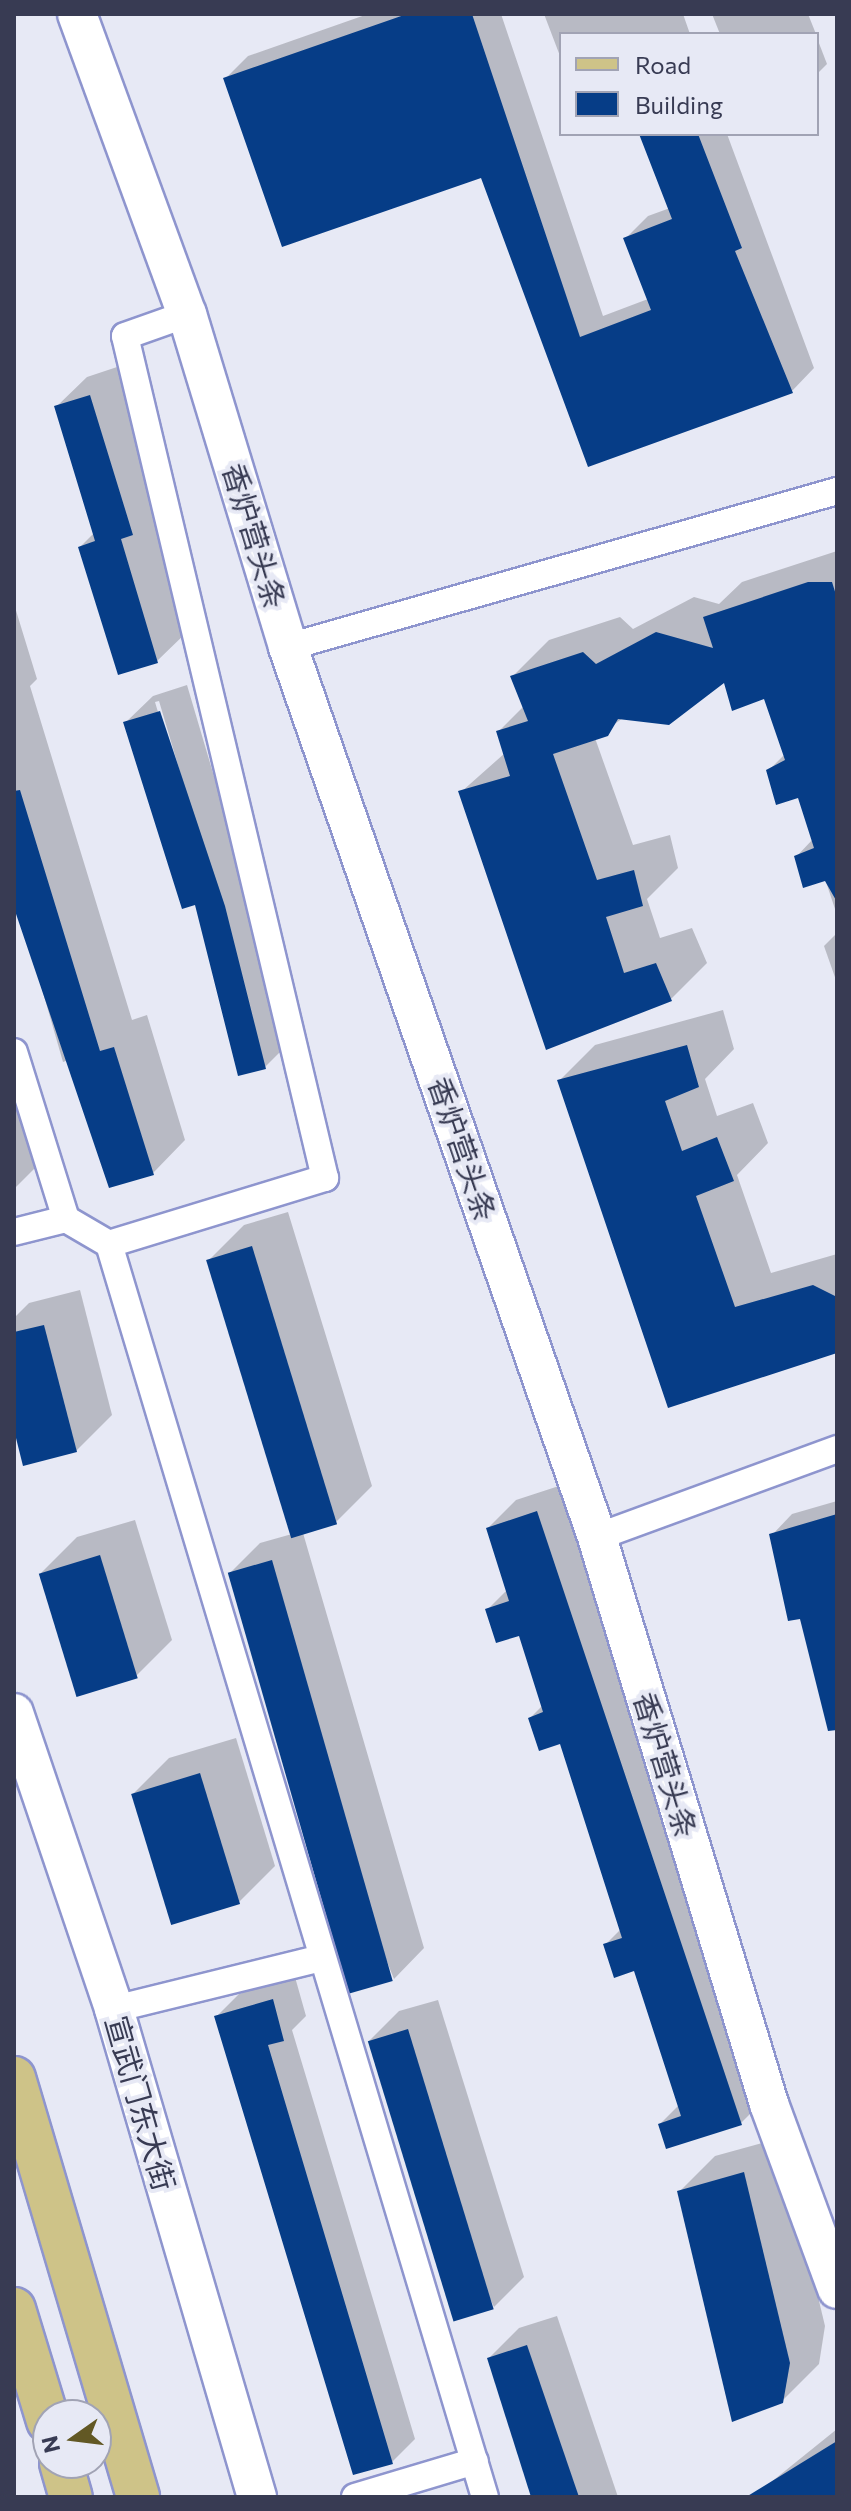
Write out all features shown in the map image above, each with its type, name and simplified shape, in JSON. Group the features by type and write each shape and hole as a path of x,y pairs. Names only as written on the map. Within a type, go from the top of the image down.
{"main road":[{"path":"14,2078 138,2497"},
{"path":"14,2309 41,2399"}],"street":[{"name":"香炉营头条","path":"77,14 187,314 288,647 597,1537 769,2104 837,2289"},
{"path":"109,1244 325,1178 125,336 187,314"},
{"path":"288,647 837,491"},
{"path":"14,1052 66,1219 109,1244 485,2497"},
{"path":"14,1232 66,1219"},
{"path":"597,1537 837,1449"},
{"name":"宣武门东大街","path":"14,1713 114,2009 257,2497"},
{"path":"114,2009 321,1958"},
{"path":"355,2497 475,2461"}],"building":[{"path":"407,14 472,14 580,337 651,310 623,238 672,219 640,136 699,136 742,248 735,251 793,393 588,467 481,178 282,247 223,78"},
{"path":"90,395 133,535 121,539 158,663 118,675 78,547 95,541 54,406"},
{"path":"808,582 832,582 837,598 837,902 825,881 803,888 794,856 814,848 798,798 776,805 766,770 785,760 764,699 732,711 724,683 669,725 618,719 608,736 553,754 597,880 634,870 643,906 606,917 624,973 656,963 672,1001 546,1050 458,791 510,776 496,731 528,721 510,676 583,652 596,664 656,632 713,648 703,617"},
{"path":"160,711 225,906 266,1069 238,1076 195,905 182,909 123,722"},
{"path":"20,790 100,1051 114,1047 154,1175 109,1188 14,908 14,791"},
{"path":"687,1045 699,1087 665,1101 682,1151 717,1137 734,1181 696,1196 735,1307 813,1285 837,1297 837,1353 668,1408 557,1080"},
{"path":"252,1246 337,1524 291,1538 206,1260"},
{"path":"44,1325 77,1452 23,1466 14,1430 14,1332"},
{"path":"537,1511 742,2125 666,2149 658,2124 681,2116 634,1971 614,1978 603,1944 622,1938 560,1744 539,1751 528,1718 543,1712 519,1636 496,1643 485,1609 509,1601 486,1528"},
{"path":"837,1514 837,1730 828,1731 800,1619 788,1621 769,1534"},
{"path":"100,1555 138,1678 77,1697 39,1574"},
{"path":"272,1560 393,1981 349,1994 228,1573"},
{"path":"200,1773 240,1904 171,1925 131,1794"},
{"path":"273,1999 284,2041 268,2045 393,2464 353,2475 214,2016"},
{"path":"408,2029 494,2309 454,2321 368,2041"},
{"path":"744,2172 790,2363 783,2403 732,2422 677,2191"},
{"path":"527,2345 579,2497 531,2497 487,2358"},
{"path":"837,2441 837,2497 746,2497"}]}
